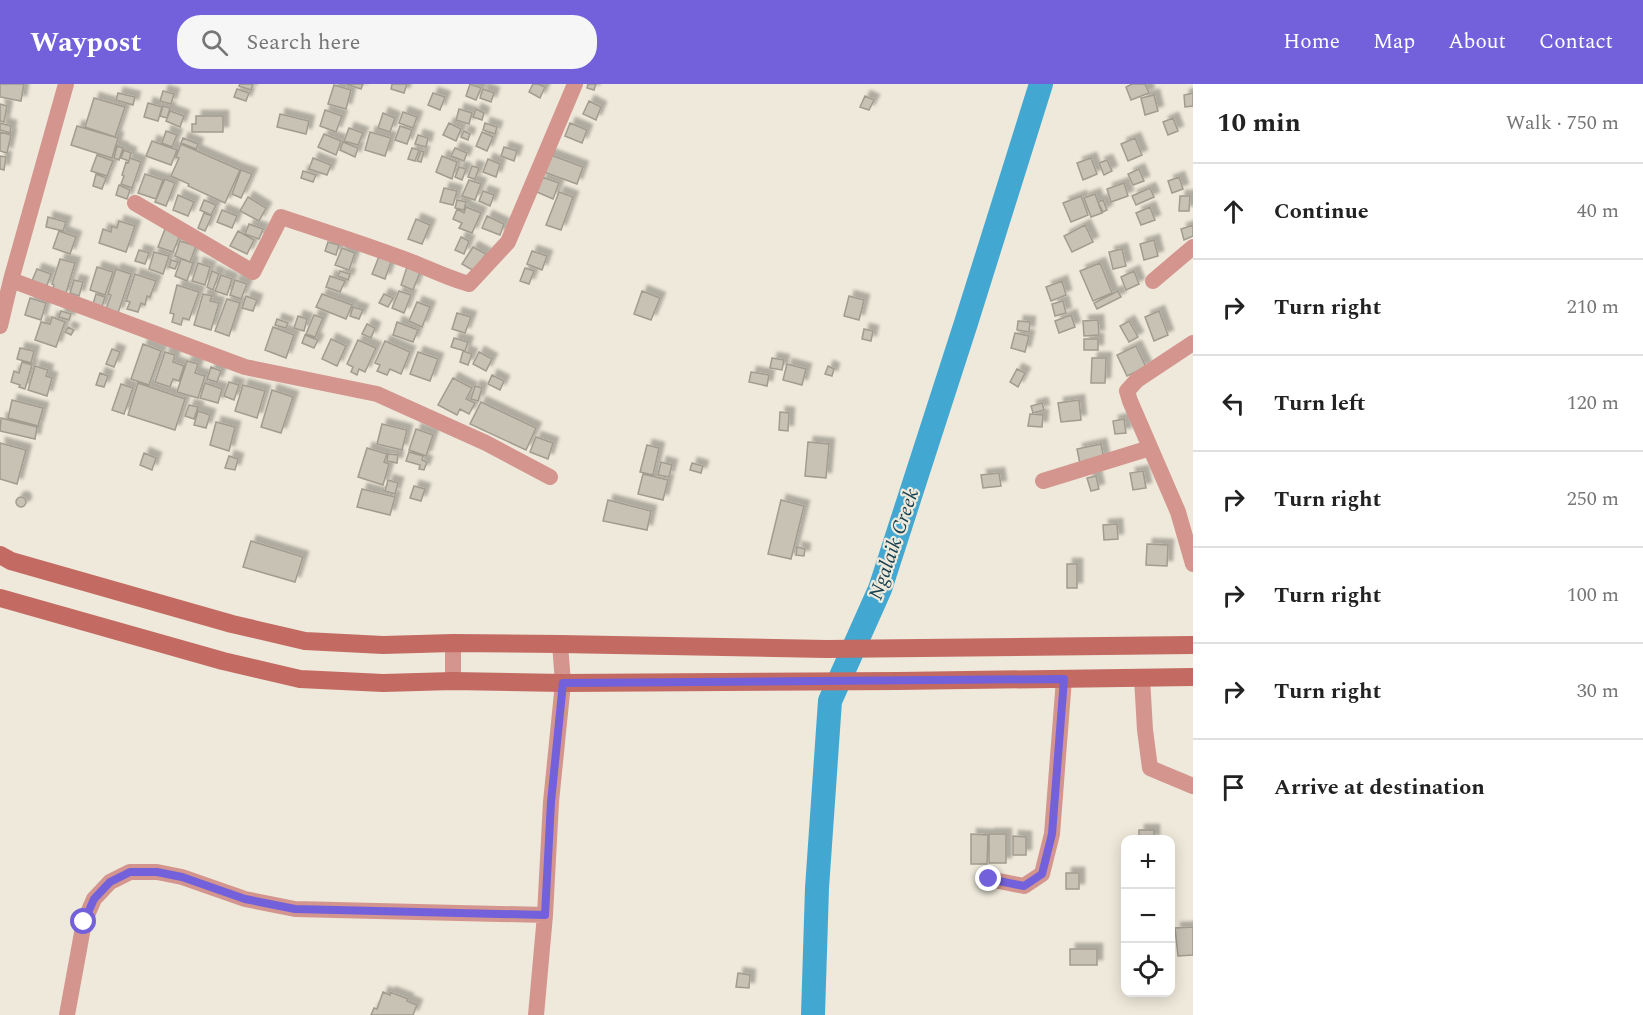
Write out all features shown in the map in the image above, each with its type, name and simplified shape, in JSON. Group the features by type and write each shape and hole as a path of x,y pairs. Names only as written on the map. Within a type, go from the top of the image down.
{"main road":[{"path":"0,555 22,564 232,624 305,641 384,645 453,643 826,649 1193,645"},
{"path":"0,598 223,661 300,679 383,683 453,681 563,683 1193,677"}],"street":[{"path":"0,326 66,84"},
{"path":"135,203 253,272 281,218 395,256 469,284 508,242 574,84"},
{"path":"1153,281 1193,248"},
{"path":"11,280 245,367 377,394 486,443 550,477"},
{"path":"1193,343 1137,380 1127,391 1178,512 1193,564"},
{"path":"1043,481 1150,448"},
{"path":"453,643 453,681"},
{"path":"536,1015 545,915 551,802 563,683 560,644"},
{"path":"1142,678 1150,768 1193,786"},
{"path":"989,879 1024,886 1042,874 1052,834 1064,679"},
{"path":"67,1015 84,922 94,899 110,882 130,872 157,872 182,877 245,899 295,909 545,915"}],"building":[{"path":"0,84 24,84 21,101 0,97"},
{"path":"240,84 253,84 251,90 239,86"},
{"path":"346,84 363,84 361,89"},
{"path":"392,84 407,84 404,93 391,89"},
{"path":"470,84 481,88 476,100 466,96"},
{"path":"533,84 545,87 540,98 529,92"},
{"path":"588,84 596,84 594,90 587,88"},
{"path":"1132,84 1145,84 1149,93 1131,100 1126,87"},
{"path":"334,85 351,90 346,109 328,104"},
{"path":"237,89 249,93 246,101 234,97"},
{"path":"483,89 494,93 491,102 480,98"},
{"path":"163,91 174,94 171,104 160,101"},
{"path":"118,93 135,97 133,105 116,100"},
{"path":"433,93 445,97 440,110 428,105"},
{"path":"1193,93 1193,106 1185,107 1184,95"},
{"path":"1154,95 1158,111 1145,115 1141,98"},
{"path":"865,96 874,100 869,110 860,107"},
{"path":"94,98 125,107 115,137 85,127"},
{"path":"589,101 601,107 596,120 583,114"},
{"path":"148,103 162,107 158,121 144,117"},
{"path":"0,104 7,106 4,122 0,121"},
{"path":"163,106 170,108 167,118 160,116"},
{"path":"459,109 472,113 469,124 456,120"},
{"path":"476,109 484,113 482,120 473,117"},
{"path":"325,110 342,116 336,132 320,126"},
{"path":"170,111 184,116 180,127 166,121"},
{"path":"403,112 417,117 413,128 399,123"},
{"path":"383,113 395,118 390,132 378,128"},
{"path":"280,114 309,121 306,134 277,127"},
{"path":"196,116 223,116 223,132 192,132 192,124 196,124"},
{"path":"1173,118 1178,131 1168,135 1163,122"},
{"path":"0,123 11,126 10,133 0,130"},
{"path":"449,123 461,129 456,141 443,135"},
{"path":"485,123 497,127 495,134 483,130"},
{"path":"570,123 587,130 582,143 565,136"},
{"path":"77,126 118,138 112,158 71,145"},
{"path":"400,126 412,130 407,144 395,140"},
{"path":"349,128 363,133 358,145 344,141"},
{"path":"166,131 177,135 172,147 162,143"},
{"path":"464,131 470,134 468,140 461,137"},
{"path":"0,132 11,135 7,153 0,151"},
{"path":"370,132 391,138 385,156 365,150"},
{"path":"482,132 493,137 487,151 476,146"},
{"path":"324,134 341,141 336,155 318,147"},
{"path":"418,135 428,138 426,147 415,144"},
{"path":"183,138 198,144 196,149 181,143"},
{"path":"1135,138 1142,155 1128,161 1121,144"},
{"path":"152,141 177,150 171,165 146,156"},
{"path":"343,142 358,148 355,157 340,150"},
{"path":"181,144 240,170 225,203 171,176 179,158 176,157"},
{"path":"117,146 123,148 119,160 114,158"},
{"path":"504,147 517,151 514,161 501,156"},
{"path":"412,148 419,150 415,161 408,159"},
{"path":"455,148 467,153 464,161 451,156"},
{"path":"124,150 131,153 129,161 121,158"},
{"path":"421,151 424,152 421,162 417,161"},
{"path":"548,154 583,167 577,184 541,171"},
{"path":"97,155 113,161 107,176 91,171"},
{"path":"0,156 6,157 4,170 0,169"},
{"path":"442,156 457,162 452,179 436,172"},
{"path":"130,158 141,162 132,188 121,184 126,162 128,163"},
{"path":"313,158 331,165 327,175 309,169"},
{"path":"1091,158 1097,174 1083,180 1077,163"},
{"path":"488,159 500,164 496,177 483,172"},
{"path":"1107,160 1112,171 1104,175 1099,163"},
{"path":"472,166 479,168 475,179 468,177"},
{"path":"459,167 466,169 462,180 455,177"},
{"path":"1139,169 1144,181 1133,185 1128,174"},
{"path":"241,170 252,174 241,198 232,194"},
{"path":"303,171 316,175 313,182 301,178"},
{"path":"96,174 106,178 102,189 93,186"},
{"path":"145,174 163,180 156,199 138,193"},
{"path":"542,177 559,183 553,199 537,192"},
{"path":"1179,177 1183,189 1172,193 1168,181"},
{"path":"165,179 175,183 166,206 155,202"},
{"path":"469,180 481,184 475,200 462,196"},
{"path":"1124,183 1128,196 1111,202 1107,189"},
{"path":"119,185 130,190 127,199 116,195"},
{"path":"444,188 457,191 453,205 440,202"},
{"path":"1150,188 1154,197 1136,205 1132,196"},
{"path":"483,191 494,195 490,206 479,201"},
{"path":"559,192 573,197 561,230 546,225"},
{"path":"1095,194 1102,213 1091,217 1084,198"},
{"path":"178,195 194,202 188,216 173,210"},
{"path":"1081,196 1088,215 1071,222 1063,203"},
{"path":"1180,196 1190,196 1189,211 1179,211"},
{"path":"248,197 266,208 259,221 240,211"},
{"path":"204,200 216,205 211,215 200,210"},
{"path":"457,200 466,202 464,210 455,208"},
{"path":"1103,200 1107,210 1103,212 1098,202"},
{"path":"466,207 481,213 472,233 459,228 462,223 453,219 457,209 464,213"},
{"path":"1150,207 1155,220 1141,225 1136,213"},
{"path":"222,210 237,216 232,228 217,222"},
{"path":"204,213 212,216 205,231 198,228"},
{"path":"487,216 504,224 500,235 482,228"},
{"path":"48,217 66,222 63,231 46,227"},
{"path":"416,219 430,225 422,244 408,239"},
{"path":"119,221 135,226 126,252 99,243 103,229 111,232 112,226 117,228"},
{"path":"249,224 263,229 259,239 245,234"},
{"path":"1085,225 1093,242 1072,252 1064,236"},
{"path":"1193,225 1193,236 1184,240 1181,229"},
{"path":"165,229 180,235 173,252 158,247"},
{"path":"59,231 76,237 70,254 53,248"},
{"path":"238,231 254,240 247,254 230,246"},
{"path":"461,237 469,241 464,254 455,250"},
{"path":"1154,240 1158,256 1144,260 1140,244"},
{"path":"180,241 196,246 190,262 175,256"},
{"path":"328,242 339,245 336,255 325,251"},
{"path":"473,247 486,254 474,271 462,264"},
{"path":"342,248 355,253 349,270 335,265"},
{"path":"1122,249 1126,266 1113,269 1109,252"},
{"path":"139,250 149,253 145,264 135,261"},
{"path":"532,251 547,256 542,270 527,264"},
{"path":"154,252 169,256 163,274 149,269"},
{"path":"380,254 392,259 385,279 372,274"},
{"path":"60,259 75,263 65,296 52,292 54,285 52,284"},
{"path":"181,259 193,263 187,281 175,276"},
{"path":"171,260 178,262 175,269 169,267"},
{"path":"198,263 210,267 205,285 192,281"},
{"path":"1100,263 1112,293 1093,301 1080,271"},
{"path":"97,267 113,272 105,295 90,290"},
{"path":"407,267 420,272 413,290 401,285"},
{"path":"525,268 534,271 529,284 520,281"},
{"path":"37,269 51,274 46,288 31,283"},
{"path":"116,269 131,274 118,313 106,309"},
{"path":"212,271 219,274 213,290 207,287"},
{"path":"340,271 350,274 348,280 338,276"},
{"path":"1134,271 1139,284 1126,290 1121,277"},
{"path":"135,274 156,281 150,297 147,296 145,305 141,303 138,312 127,309 130,302 126,301"},
{"path":"221,275 232,279 227,295 215,291"},
{"path":"330,276 345,281 340,292 326,287"},
{"path":"74,280 83,282 79,296 70,293"},
{"path":"235,280 247,284 241,299 230,295"},
{"path":"1062,281 1066,295 1051,301 1046,287"},
{"path":"177,285 199,292 189,320 183,318 181,325 172,322 174,314 170,313"},
{"path":"399,291 411,295 404,313 392,308"},
{"path":"642,291 660,298 651,320 634,314"},
{"path":"1118,291 1121,297 1097,309 1094,303"},
{"path":"96,294 105,297 101,310 92,307"},
{"path":"203,294 212,296 210,301 219,303 211,330 194,325"},
{"path":"322,294 352,305 346,319 316,307"},
{"path":"384,294 393,298 388,307 379,303"},
{"path":"246,296 257,300 253,311 242,308"},
{"path":"849,296 864,300 859,320 844,316"},
{"path":"30,298 46,303 41,320 25,315"},
{"path":"227,299 240,303 229,336 215,331"},
{"path":"1063,301 1066,313 1055,316 1052,304"},
{"path":"417,302 430,307 422,327 409,321"},
{"path":"353,307 363,310 359,319 350,316"},
{"path":"61,311 71,314 69,320 59,317"},
{"path":"1159,311 1168,335 1154,341 1145,317"},
{"path":"457,313 471,317 465,333 452,329"},
{"path":"314,315 323,318 315,337 306,334"},
{"path":"1071,315 1075,327 1059,333 1055,321"},
{"path":"298,316 307,319 304,331 294,328"},
{"path":"52,317 65,322 56,347 35,340 41,322 50,324"},
{"path":"277,319 288,323 286,328 275,325"},
{"path":"1098,320 1099,335 1084,336 1083,321"},
{"path":"1018,321 1030,322 1029,332 1017,330"},
{"path":"1129,321 1138,337 1129,342 1120,326"},
{"path":"397,322 418,330 413,342 393,335"},
{"path":"367,324 375,328 371,338 362,334"},
{"path":"68,327 74,330 71,335 65,332"},
{"path":"273,327 294,335 286,358 265,350"},
{"path":"864,329 873,331 871,341 862,339"},
{"path":"1015,333 1029,336 1025,352 1011,348"},
{"path":"305,335 318,340 314,348 302,343"},
{"path":"454,338 468,342 465,351 451,347"},
{"path":"331,339 346,346 337,366 322,359"},
{"path":"1084,339 1098,339 1098,350 1084,350"},
{"path":"358,340 376,348 365,372 359,369 357,375 351,372 353,367 347,364"},
{"path":"385,341 410,352 401,374 390,369 387,375 377,371 380,365 375,363"},
{"path":"143,344 161,351 149,385 131,379"},
{"path":"1136,346 1146,367 1127,376 1117,355"},
{"path":"20,348 34,351 31,363 17,359"},
{"path":"112,349 120,352 114,367 106,364"},
{"path":"463,351 472,354 468,365 460,362"},
{"path":"165,352 175,355 173,362 184,366 179,381 173,379 170,387 155,382"},
{"path":"418,352 438,359 430,381 410,374"},
{"path":"479,352 492,359 486,371 473,364"},
{"path":"772,358 784,360 782,370 770,368"},
{"path":"1092,358 1106,358 1105,383 1091,383"},
{"path":"187,361 198,364 195,373 205,376 198,398 177,392"},
{"path":"22,362 32,365 25,389 11,382 14,371 19,373"},
{"path":"787,364 806,369 802,385 783,380"},
{"path":"35,366 48,370 46,376 52,378 47,396 28,390"},
{"path":"828,366 834,369 832,376 825,374"},
{"path":"211,367 221,371 217,382 207,379"},
{"path":"1017,369 1025,373 1018,387 1010,382"},
{"path":"751,372 769,375 767,386 749,382"},
{"path":"100,373 108,376 104,387 96,385"},
{"path":"492,375 504,381 500,390 488,384"},
{"path":"453,378 472,388 466,399 475,403 469,414 460,409 457,415 438,405"},
{"path":"229,382 239,385 234,400 224,396"},
{"path":"138,383 185,399 175,430 128,415"},
{"path":"205,383 222,389 218,403 200,398"},
{"path":"121,384 133,388 124,414 112,410"},
{"path":"243,385 265,391 257,418 235,411"},
{"path":"475,386 482,388 478,401 471,399"},
{"path":"272,390 293,397 281,433 261,427"},
{"path":"12,400 43,408 38,426 8,418"},
{"path":"1079,400 1081,420 1061,422 1058,403"},
{"path":"481,402 536,428 526,450 470,424"},
{"path":"1042,403 1044,410 1033,413 1031,406"},
{"path":"189,405 198,407 194,419 185,416"},
{"path":"198,411 210,415 206,428 194,425"},
{"path":"780,412 789,413 788,431 779,430"},
{"path":"1030,414 1043,415 1042,427 1028,426"},
{"path":"1,418 37,427 35,439 0,431"},
{"path":"1124,419 1126,433 1115,434 1113,421"},
{"path":"216,422 235,427 229,451 210,445"},
{"path":"382,424 407,430 402,450 377,444"},
{"path":"416,429 433,435 426,456 409,450"},
{"path":"536,437 553,443 548,459 530,452"},
{"path":"808,442 829,444 826,478 805,476"},
{"path":"0,443 26,450 17,484 0,479"},
{"path":"1101,444 1104,459 1080,464 1077,449"},
{"path":"647,445 659,448 653,475 640,472"},
{"path":"367,448 387,454 384,462 389,464 383,485 358,477"},
{"path":"409,452 423,456 422,460 427,462 424,470 419,469 420,465 406,461"},
{"path":"144,453 156,458 152,470 140,465"},
{"path":"388,454 398,455 397,463 387,461"},
{"path":"229,456 238,459 235,470 225,468"},
{"path":"661,462 672,465 669,477 658,475"},
{"path":"692,463 703,466 701,473 690,470"},
{"path":"1143,471 1146,488 1133,490 1130,473"},
{"path":"999,473 1001,486 983,488 981,475"},
{"path":"643,474 668,480 663,500 638,494"},
{"path":"1096,476 1099,489 1091,491 1087,478"},
{"path":"388,480 398,483 395,494 385,491"},
{"path":"414,486 425,489 421,501 410,498"},
{"path":"362,489 395,497 390,515 357,507"},
{"path":"21,497 26,502 21,507 16,502"},
{"path":"608,500 651,511 647,530 603,521"},
{"path":"781,500 804,506 791,559 768,554"},
{"path":"1117,524 1118,539 1104,540 1103,525"},
{"path":"251,541 303,557 295,582 243,567"},
{"path":"1147,544 1168,545 1167,566 1146,565"},
{"path":"797,547 805,549 804,556 796,555"},
{"path":"1067,564 1077,564 1077,588 1067,588"},
{"path":"1139,830 1154,830 1154,835 1139,835"},
{"path":"971,834 988,835 987,864 971,864"},
{"path":"989,834 1006,834 1006,863 989,863"},
{"path":"1013,836 1026,837 1026,855 1013,855"},
{"path":"1066,873 1079,873 1079,889 1066,889"},
{"path":"1193,927 1193,955 1178,956 1175,928"},
{"path":"1070,949 1097,949 1097,965 1070,965"},
{"path":"738,973 750,975 749,988 736,987"},
{"path":"383,992 390,995 390,992 417,1005 413,1015 371,1015 374,1008 377,1009"}],"waterway":[{"name":"Ngalaik Creek","path":"813,1015 817,888 830,701 880,589 1041,84"}],"route":[{"path":"84,922 94,899 110,882 130,872 157,872 182,877 245,899 295,909 545,915 551,802 563,683 1064,679 1052,834 1042,874 1024,886 989,879"}]}
